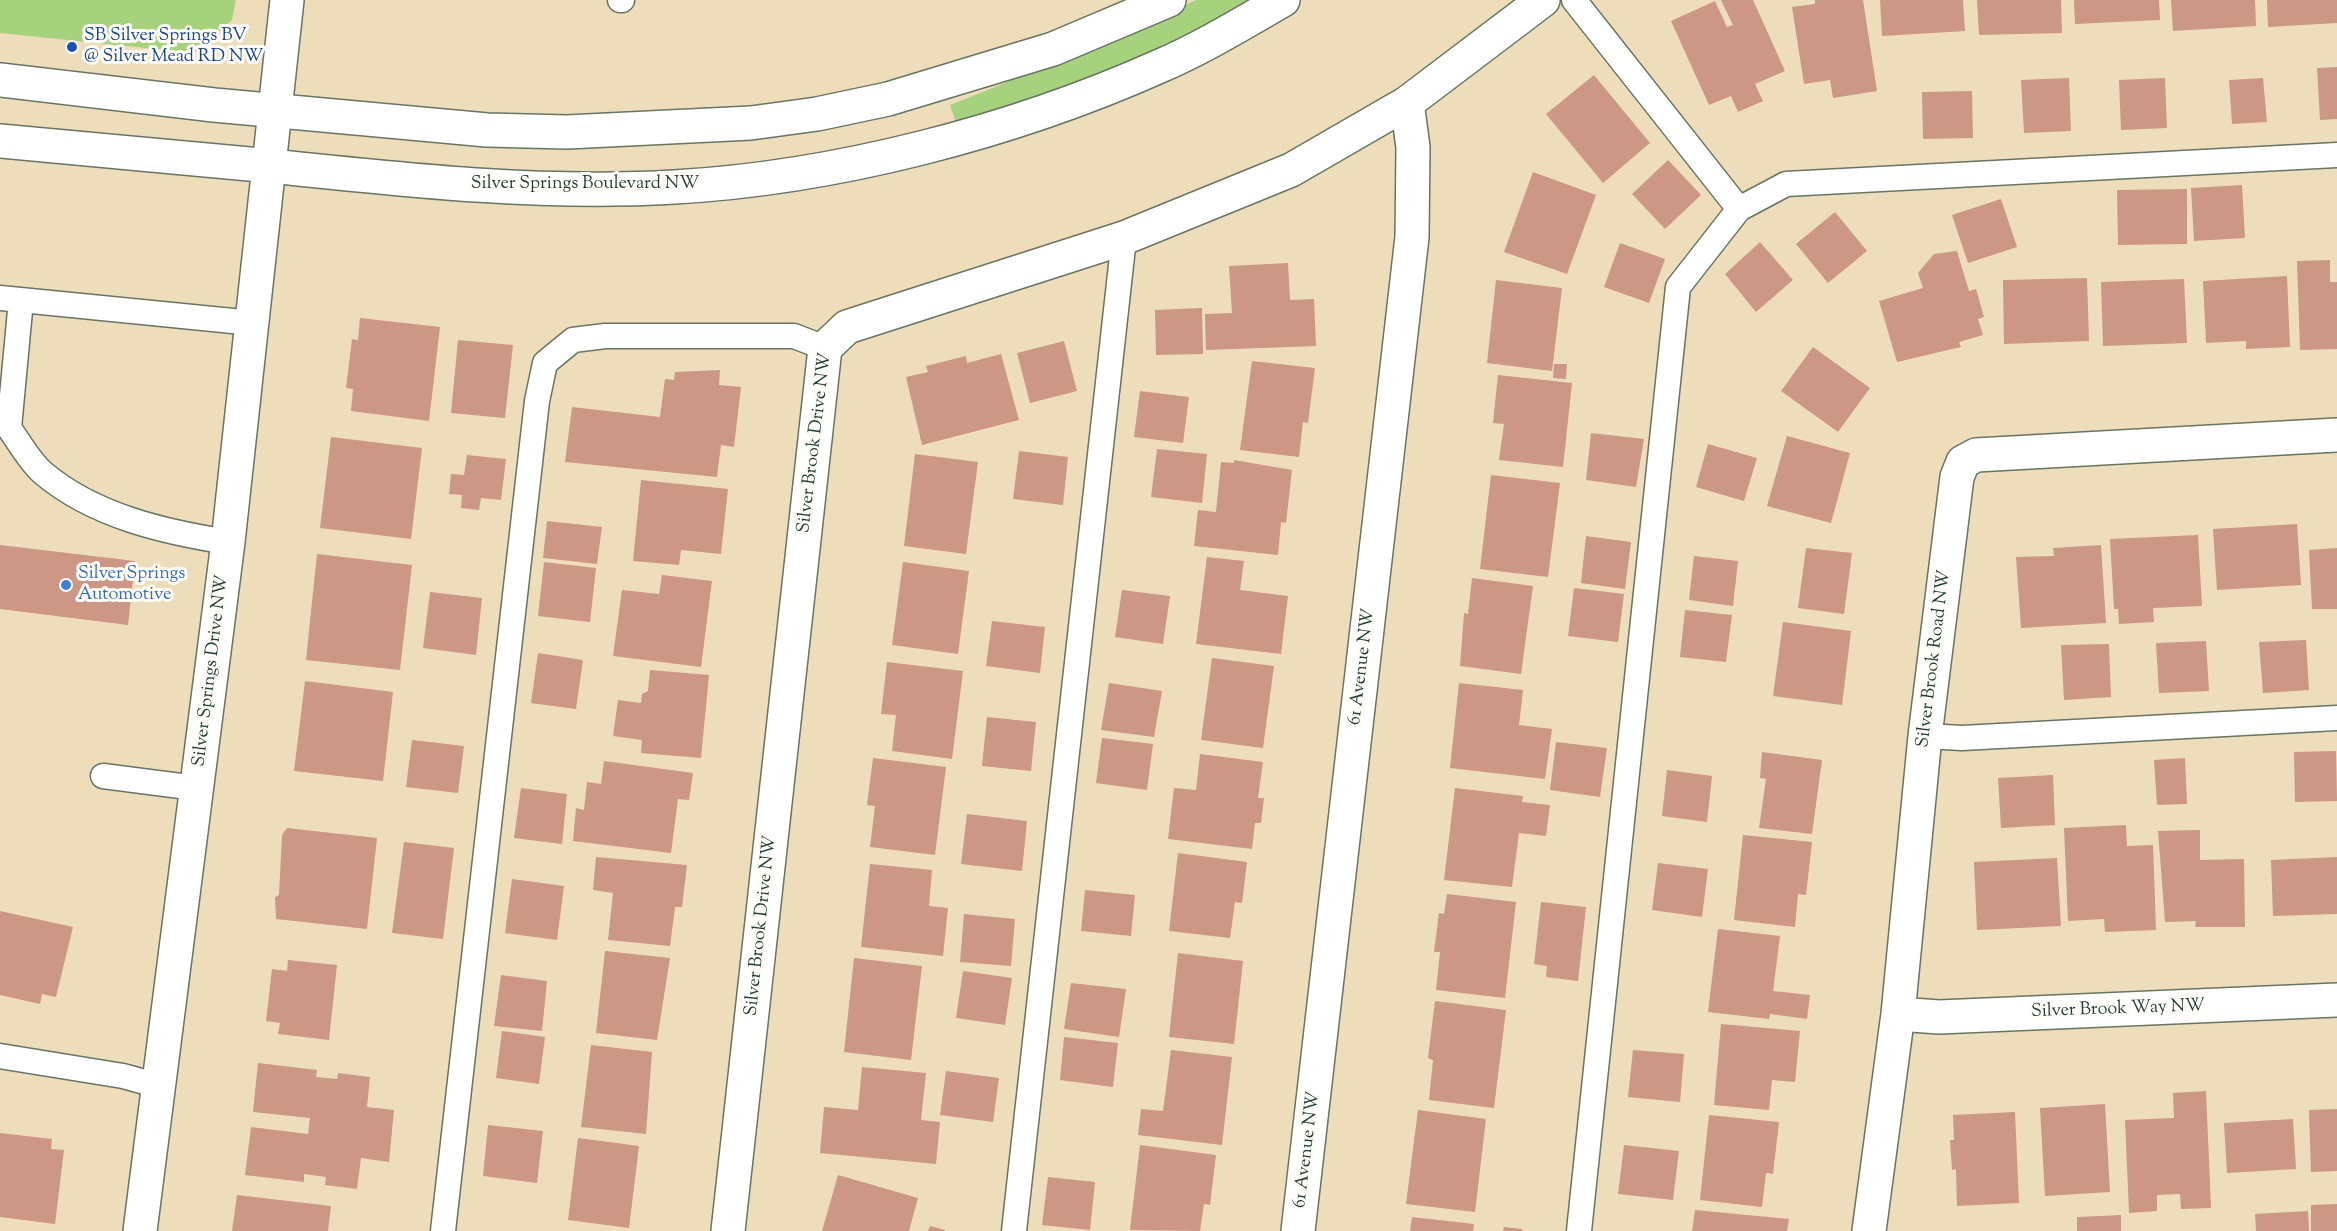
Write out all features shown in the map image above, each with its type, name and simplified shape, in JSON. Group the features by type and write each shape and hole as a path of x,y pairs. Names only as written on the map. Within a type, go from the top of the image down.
{"street":[{"name":"Silver Springs Drive NW","path":"140,1231 228,542 287,0"},
{"path":"0,80 487,130 567,132 751,123 817,114 888,99 1053,49 1169,0"},
{"name":"Silver Springs Boulevard NW","path":"0,141 450,185 556,188 672,187 781,177 857,163 966,135 1066,103 1161,66 1283,0"},
{"name":"Silver Brook Drive NW","path":"728,1231 825,348 847,327 1124,238 1291,170 1407,103 1543,0"},
{"name":"61 Avenue NW","path":"1298,1231 1412,237 1413,147 1407,103"},
{"name":"Silver Brook Road NW","path":"1869,1231 1899,1014 1925,736 1957,477 1963,462 1976,455 2043,449 2337,435"},
{"name":"Silver Brook Way NW","path":"1899,1014 1939,1017 2337,1000"}],"lane":[{"path":"1574,0 1739,209"},
{"path":"1579,1231 1678,287 1739,209 1786,184 2337,155"},
{"path":"1014,1231 1124,238"},
{"path":"228,542 182,535 125,519 84,499 41,472 9,428 10,299 253,323"},
{"path":"443,1231 537,401 545,363 573,340 605,336 794,336 825,348"},
{"path":"1925,736 1962,738 2337,718"},
{"path":"103,776 196,788"},
{"path":"0,1056 123,1076 159,1086"}],"green space":[{"path":"0,0 236,0 232,20 195,53 0,33"},
{"path":"1196,0 1255,0 1196,32 1092,79 957,125 950,105 1107,42"}],"building":[{"path":"1721,0 1753,0 1785,71 1755,84 1763,101 1738,112 1731,96 1709,105 1671,21 1715,1 1727,27 1733,25"},
{"path":"1815,0 1863,0 1877,91 1833,98 1830,80 1804,84 1792,7 1815,4"},
{"path":"1880,0 1963,0 1965,31 1882,36"},
{"path":"1977,0 2061,0 2062,33 1979,35"},
{"path":"2074,0 2159,0 2160,20 2075,24"},
{"path":"2171,0 2255,0 2256,26 2173,31"},
{"path":"2267,0 2337,0 2337,23 2268,27"},
{"path":"2337,67 2337,119 2320,120 2317,68"},
{"path":"1594,75 1650,143 1603,183 1546,114"},
{"path":"2069,78 2071,131 2024,133 2021,80"},
{"path":"2165,78 2167,128 2121,130 2119,80"},
{"path":"2263,78 2267,122 2232,124 2229,80"},
{"path":"1972,91 1973,138 1923,139 1922,92"},
{"path":"1668,160 1701,195 1665,229 1632,194"},
{"path":"1533,172 1596,195 1567,274 1504,252"},
{"path":"2242,185 2245,238 2194,241 2191,188"},
{"path":"2187,189 2187,244 2118,245 2117,190"},
{"path":"2001,199 2017,247 1968,263 1952,215"},
{"path":"1835,212 1867,251 1828,283 1796,244"},
{"path":"1760,242 1793,280 1756,312 1725,274"},
{"path":"1620,243 1665,259 1649,303 1604,287"},
{"path":"1957,251 1969,291 1976,289 1984,317 1978,319 1983,335 1959,342 1961,347 1897,362 1879,301 1923,288 1918,273 1934,254"},
{"path":"2330,260 2330,282 2337,282 2337,349 2300,350 2297,261"},
{"path":"1288,263 1290,300 1314,299 1316,346 1206,350 1205,314 1232,313 1229,266"},
{"path":"2287,276 2290,347 2246,349 2246,341 2206,343 2203,281"},
{"path":"2087,278 2089,341 2004,344 2003,280"},
{"path":"2184,279 2187,343 2103,346 2101,282"},
{"path":"1496,280 1562,288 1552,371 1487,363"},
{"path":"1202,308 1203,354 1156,355 1155,310"},
{"path":"360,318 440,327 429,421 351,411 353,389 346,388 352,339 358,340"},
{"path":"458,340 513,345 505,418 451,413"},
{"path":"1064,341 1077,391 1030,403 1017,353"},
{"path":"1813,347 1870,388 1838,432 1781,391"},
{"path":"1001,354 1019,420 922,445 906,377 928,372 926,366 966,356 967,363"},
{"path":"1252,361 1315,368 1308,423 1303,422 1299,457 1240,450"},
{"path":"1554,364 1567,364 1566,379 1553,378"},
{"path":"720,370 719,385 741,387 734,447 721,445 717,477 565,462 572,407 660,417 665,379 674,380 675,372"},
{"path":"1498,375 1572,383 1563,467 1499,460 1504,424 1493,423"},
{"path":"1140,391 1189,397 1183,443 1134,437"},
{"path":"1591,433 1644,439 1636,487 1586,480"},
{"path":"1787,436 1850,453 1831,523 1767,506"},
{"path":"331,437 422,448 411,539 320,528"},
{"path":"1708,444 1757,458 1744,501 1696,487"},
{"path":"1157,449 1207,454 1202,503 1151,497"},
{"path":"1019,451 1068,457 1063,505 1013,499"},
{"path":"915,454 978,462 966,554 904,546"},
{"path":"467,455 506,459 501,500 481,498 479,510 461,508 462,495 449,494 451,474 464,475"},
{"path":"1234,460 1292,470 1286,523 1281,522 1278,555 1194,546 1198,510 1216,512 1221,462 1234,463"},
{"path":"1491,475 1560,483 1548,577 1480,569"},
{"path":"641,480 728,489 721,554 681,550 679,565 633,561"},
{"path":"547,521 602,527 597,564 543,558"},
{"path":"2297,524 2301,585 2217,590 2213,529"},
{"path":"2198,535 2202,606 2153,608 2154,622 2119,624 2118,609 2114,609 2110,539"},
{"path":"1586,536 1631,542 1625,589 1581,583"},
{"name":"Silver Springs Automotive","path":"0,545 135,561 128,625 0,609"},
{"path":"2101,545 2106,623 2021,628 2016,557 2054,556 2053,548"},
{"path":"1806,548 1852,553 1844,614 1798,608"},
{"path":"2337,548 2337,609 2312,609 2309,550"},
{"path":"317,554 412,565 400,670 306,660"},
{"path":"1694,556 1738,561 1733,606 1689,600"},
{"path":"1207,557 1244,561 1240,590 1288,596 1281,654 1196,644"},
{"path":"544,562 596,568 590,622 538,616"},
{"path":"903,562 969,571 958,654 892,645"},
{"path":"662,575 712,581 701,667 613,656 622,590 659,594"},
{"path":"1472,578 1533,586 1521,674 1460,666 1464,613 1468,614"},
{"path":"1574,588 1624,594 1618,642 1568,636"},
{"path":"1122,590 1170,596 1163,644 1115,637"},
{"path":"430,592 482,598 476,655 423,648"},
{"path":"1685,610 1732,615 1726,662 1680,657"},
{"path":"992,621 1045,627 1040,673 986,666"},
{"path":"1783,622 1851,631 1842,705 1773,696"},
{"path":"2306,640 2309,690 2263,693 2259,642"},
{"path":"2206,641 2209,691 2159,693 2156,643"},
{"path":"2109,644 2111,697 2064,700 2061,645"},
{"path":"538,653 583,660 576,709 531,703"},
{"path":"1212,658 1274,666 1263,748 1201,740"},
{"path":"887,662 963,671 952,759 892,751 896,715 881,714"},
{"path":"650,670 709,675 701,758 641,753 642,740 613,736 618,700 641,703 642,694 648,691"},
{"path":"305,681 393,692 383,781 294,771"},
{"path":"1109,683 1162,691 1154,737 1101,730"},
{"path":"1459,683 1523,690 1519,725 1552,729 1545,779 1450,768"},
{"path":"987,717 1036,722 1031,771 982,766"},
{"path":"1102,738 1153,744 1147,790 1096,783"},
{"path":"412,740 464,746 458,793 406,787"},
{"path":"1556,742 1607,748 1600,797 1550,790"},
{"path":"2336,751 2337,801 2295,802 2294,752"},
{"path":"1762,752 1822,760 1812,834 1759,828 1766,779 1760,778"},
{"path":"1200,754 1263,762 1258,798 1264,798 1261,823 1255,823 1252,849 1168,839 1174,788 1196,790"},
{"path":"873,758 946,767 935,855 870,847 875,806 867,805"},
{"path":"2185,758 2187,804 2157,805 2154,760"},
{"path":"604,761 693,773 689,800 678,799 671,853 573,841 576,808 584,810 587,782 601,784"},
{"path":"1667,770 1712,776 1707,822 1662,816"},
{"path":"2053,775 2055,825 2001,828 1998,778"},
{"path":"521,788 567,794 562,844 514,838"},
{"path":"1455,788 1523,796 1522,802 1550,805 1546,836 1519,833 1512,887 1444,880"},
{"path":"967,814 1027,821 1022,871 961,864"},
{"path":"2126,825 2127,846 2153,845 2156,930 2105,932 2104,919 2068,921 2064,828"},
{"path":"287,828 377,838 367,929 276,919 275,897 279,895 282,835"},
{"path":"2200,830 2200,860 2244,859 2245,927 2195,927 2196,921 2165,922 2158,831"},
{"path":"1743,835 1812,842 1806,895 1798,894 1795,927 1734,920"},
{"path":"404,842 454,848 443,939 392,933"},
{"path":"1178,853 1247,862 1242,903 1235,902 1230,938 1169,931"},
{"path":"596,857 687,865 682,907 675,907 670,946 608,940 613,893 593,890"},
{"path":"2337,857 2337,914 2273,916 2271,860"},
{"path":"2057,858 2061,926 1977,930 1974,862"},
{"path":"1658,863 1708,869 1702,917 1652,910"},
{"path":"870,864 932,870 929,906 948,908 943,956 861,947"},
{"path":"512,879 564,886 557,940 505,933"},
{"path":"1085,890 1135,895 1131,936 1081,931"},
{"path":"1447,894 1516,902 1505,998 1436,990 1440,952 1434,952 1439,913 1444,914"},
{"path":"1541,902 1586,907 1578,981 1546,977 1547,966 1534,964"},
{"path":"0,911 73,927 56,997 42,994 40,1004 0,995"},
{"path":"964,914 1015,919 1011,966 960,962"},
{"path":"1718,929 1780,936 1773,991 1810,995 1807,1019 1770,1014 1769,1019 1708,1012"},
{"path":"605,951 670,958 657,1040 596,1033"},
{"path":"1178,953 1243,961 1234,1044 1169,1037"},
{"path":"854,958 922,966 911,1060 844,1052"},
{"path":"288,960 337,965 329,1040 278,1034 280,1023 266,1021 272,969 287,971"},
{"path":"963,971 1012,978 1005,1025 956,1018"},
{"path":"501,975 547,981 542,1031 494,1026"},
{"path":"1071,983 1126,989 1119,1037 1064,1029"},
{"path":"1435,1001 1506,1010 1494,1108 1429,1100 1433,1060 1428,1058"},
{"path":"1721,1024 1800,1031 1795,1082 1772,1080 1769,1110 1714,1105"},
{"path":"502,1031 545,1037 539,1084 496,1078"},
{"path":"1064,1037 1118,1043 1113,1087 1060,1080"},
{"path":"591,1045 652,1052 646,1134 581,1127"},
{"path":"1171,1050 1232,1057 1222,1145 1138,1135 1141,1109 1163,1111"},
{"path":"1633,1050 1684,1054 1680,1102 1628,1097"},
{"path":"258,1063 317,1070 316,1077 337,1079 338,1073 370,1077 367,1107 394,1110 389,1162 361,1158 357,1189 325,1185 326,1177 304,1174 304,1182 245,1175 251,1127 308,1134 310,1118 253,1112"},
{"path":"862,1067 926,1073 921,1120 940,1122 936,1164 820,1153 824,1107 858,1110"},
{"path":"946,1071 999,1078 993,1122 940,1115"},
{"path":"2206,1091 2211,1208 2181,1209 2180,1194 2157,1195 2157,1211 2129,1213 2125,1120 2174,1118 2173,1093"},
{"path":"2105,1104 2110,1192 2045,1196 2040,1108"},
{"path":"2337,1109 2337,1171 2311,1172 2309,1110"},
{"path":"1418,1110 1486,1119 1475,1212 1406,1204"},
{"path":"2015,1112 2019,1203 1957,1206 1956,1169 1952,1170 1950,1140 1954,1140 1953,1115"},
{"path":"1709,1115 1779,1122 1773,1174 1766,1173 1762,1207 1700,1200"},
{"path":"2293,1119 2296,1169 2227,1173 2224,1123"},
{"path":"488,1125 543,1131 537,1183 483,1176"},
{"path":"0,1133 52,1139 51,1149 64,1150 55,1224 0,1217"},
{"path":"578,1138 639,1146 629,1228 568,1220"},
{"path":"1140,1145 1216,1155 1210,1205 1204,1204 1200,1231 1130,1230"},
{"path":"1624,1145 1679,1151 1673,1200 1618,1194"},
{"path":"838,1175 918,1198 909,1231 822,1231"},
{"path":"1048,1177 1095,1182 1090,1230 1042,1225"},
{"path":"237,1195 331,1206 328,1231 232,1231"},
{"path":"2337,1204 2337,1231 2311,1231 2311,1205"},
{"path":"1695,1210 1789,1219 1787,1231 1692,1231"},
{"path":"2308,1211 2309,1231 2256,1231 2255,1214"},
{"path":"2121,1215 2121,1231 2077,1231 2077,1217"},
{"path":"1412,1217 1474,1224 1473,1231 1410,1231"},
{"path":"930,1226 945,1230 945,1231 928,1231"},
{"path":"1504,1227 1522,1229 1522,1231 1503,1231"}],"place":[{"name":"SB Silver Springs BV @ Silver Mead RD NW","path":"72,47"},
{"name":"Silver Springs Automotive","path":"66,585"}]}
